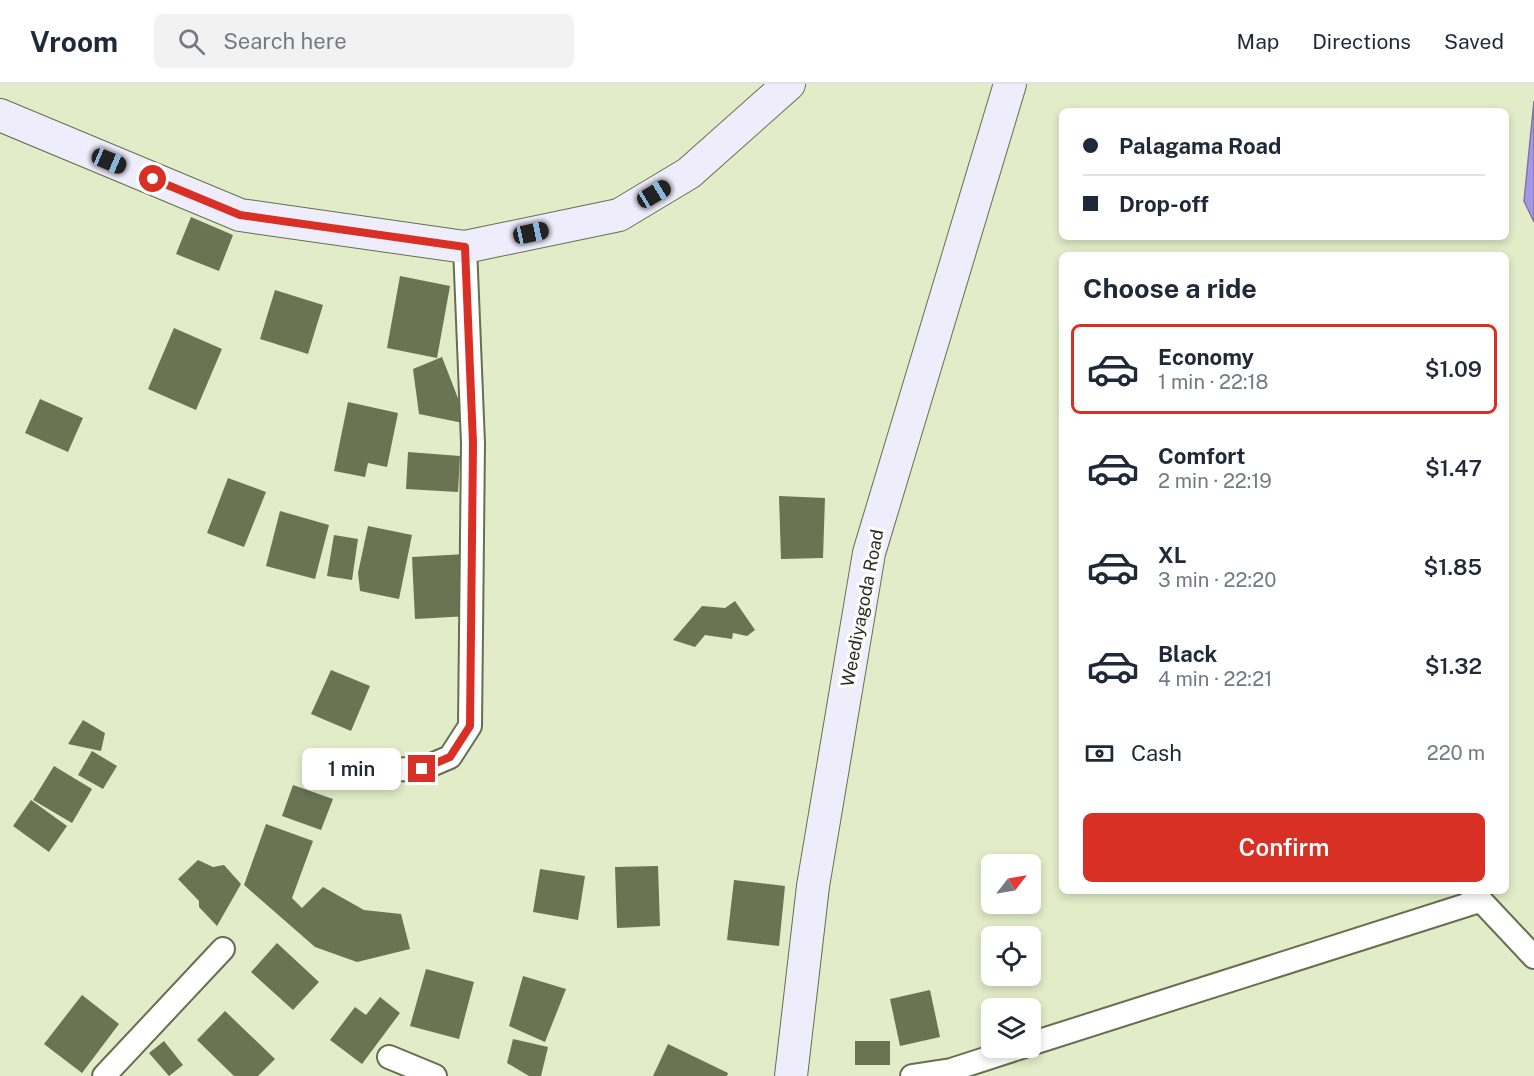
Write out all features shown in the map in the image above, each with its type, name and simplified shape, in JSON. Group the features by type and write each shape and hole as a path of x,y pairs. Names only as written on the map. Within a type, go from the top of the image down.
{"street":[{"path":"0,115 240,215 465,247 619,215 689,173 789,84"},
{"name":"Weediyagoda Road","path":"791,1076 813,886 869,553 1010,84"},
{"path":"361,770 422,769 450,757 470,726 473,443 465,247"},
{"path":"1041,1040 1475,896 1534,957"},
{"path":"104,1076 223,949"},
{"path":"389,1057 435,1076"},
{"path":"912,1076 951,1070 988,1058"}],"shaded area":[{"path":"1534,101 1534,222 1524,201"}],"building":[{"path":"191,217 233,235 219,271 176,254"},
{"path":"400,276 450,286 437,358 387,348"},
{"path":"275,290 323,305 308,354 260,339"},
{"path":"174,328 222,349 196,410 148,389"},
{"path":"442,357 468,424 419,414 413,369"},
{"path":"40,399 83,418 68,452 25,433"},
{"path":"348,402 398,413 387,467 368,463 365,477 334,471"},
{"path":"408,452 460,456 458,492 406,489"},
{"path":"228,478 266,492 244,547 207,533"},
{"path":"779,496 825,498 823,558 781,559"},
{"path":"280,511 329,525 315,579 266,566"},
{"path":"368,526 412,535 399,599 360,591 358,573"},
{"path":"334,535 358,539 352,580 327,576"},
{"path":"466,554 469,616 415,619 412,557"},
{"path":"735,601 755,630 747,636 733,633 732,639 705,635 695,647 673,640 702,606 725,608"},
{"path":"331,670 370,686 351,731 311,714"},
{"path":"83,720 105,733 101,751 68,744"},
{"path":"92,751 117,766 103,789 78,775"},
{"path":"54,766 92,789 72,823 33,800"},
{"path":"293,785 333,799 321,830 282,816"},
{"path":"31,800 67,826 49,852 13,826"},
{"path":"266,824 313,841 292,898 302,908 323,887 364,910 401,914 410,949 357,962 315,947 244,885"},
{"path":"198,860 213,867 224,865 241,884 217,926 199,907 199,901 178,879"},
{"path":"658,866 660,926 617,928 615,867"},
{"path":"540,869 585,876 578,920 533,912"},
{"path":"734,880 785,886 779,946 727,940"},
{"path":"277,943 319,982 293,1010 251,972"},
{"path":"426,969 474,982 459,1039 410,1026"},
{"path":"523,976 566,989 545,1042 509,1026"},
{"path":"930,990 940,1037 900,1046 890,999"},
{"path":"82,995 119,1024 82,1073 44,1044"},
{"path":"380,997 400,1013 362,1064 330,1040 355,1007 366,1015"},
{"path":"225,1011 275,1059 258,1076 234,1076 197,1040"},
{"path":"513,1039 548,1047 541,1076 529,1076 507,1063"},
{"path":"164,1041 183,1065 169,1076 149,1053"},
{"path":"855,1041 890,1041 890,1065 855,1065"},
{"path":"668,1044 728,1073 727,1076 653,1076"}],"route":[{"path":"153,179 240,215 465,247 473,443 470,726 450,757 422,769"}]}
